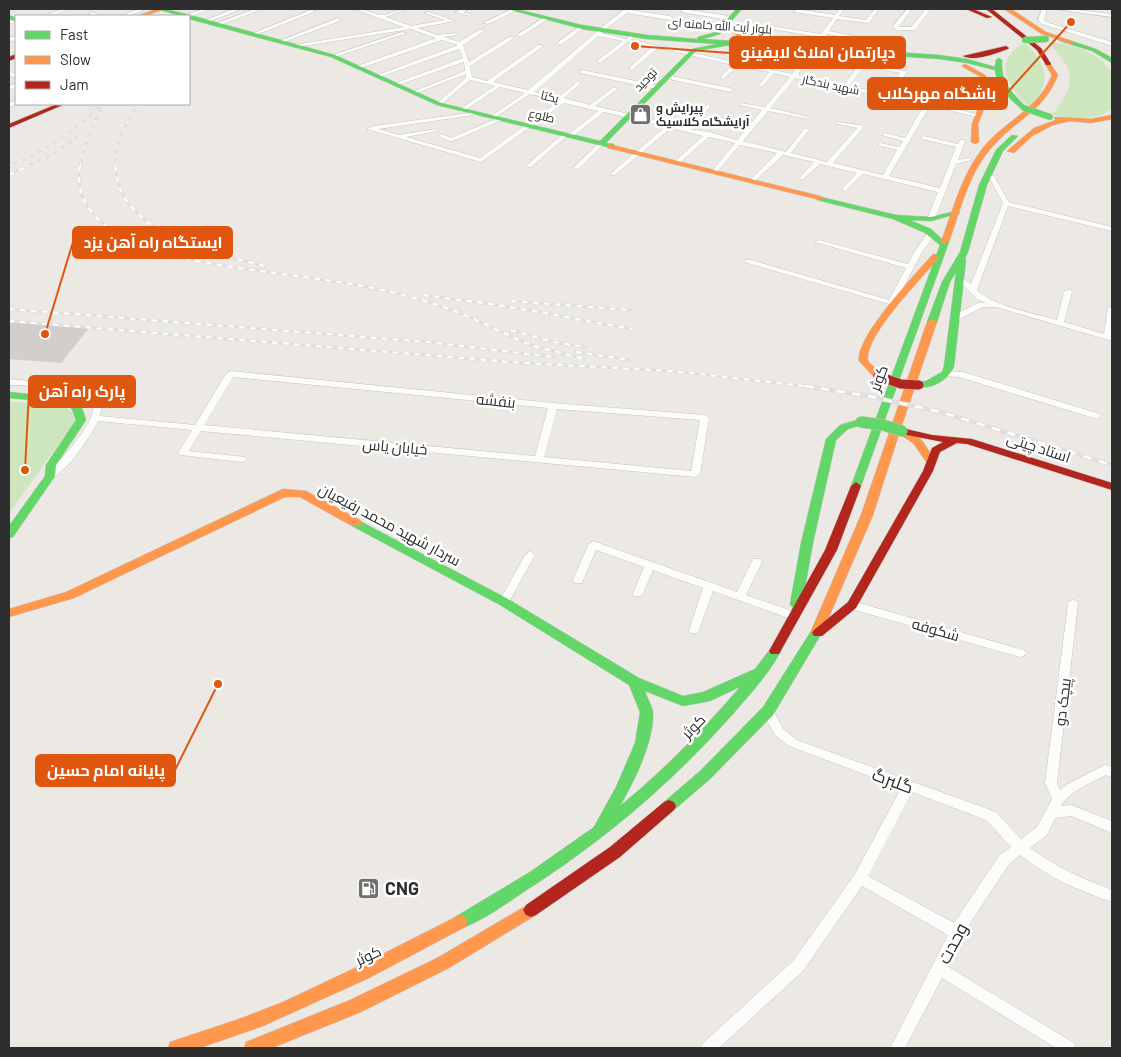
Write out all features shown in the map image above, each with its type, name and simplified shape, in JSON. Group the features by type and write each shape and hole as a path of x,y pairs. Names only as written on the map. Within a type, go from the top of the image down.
{"main road":[{"path":"136,14 153,9"},
{"path":"136,14 161,9"},
{"name":"طلوع","path":"161,9 184,15"},
{"name":"بلوار آیت الله خامنه ای","path":"516,9 545,19 630,37 729,44 819,40 912,55 968,58 986,54 1023,39"},
{"name":"بلوار آیت الله خامنه ای","path":"516,9 600,31 772,42 819,40 968,58 999,75"},
{"path":"969,9 989,13 1014,37 1023,39 1039,34 1051,36 1110,58"},
{"path":"967,183 988,147 1044,100 1054,85 1055,75 1038,49 989,13 980,9"},
{"path":"1000,9 1049,49 1062,71 1062,87"},
{"path":"1007,9 1039,34 1071,42"},
{"path":"700,38 718,33 731,16"},
{"path":"731,16 728,29 740,35 772,42"},
{"name":"طلوع","path":"190,17 282,41 298,40 438,104 896,217"},
{"path":"967,183 969,160 988,101 999,75 999,58 1008,46 1005,30"},
{"path":"673,40 685,44 692,52 729,44"},
{"name":"توحید","path":"601,144 692,52"},
{"path":"912,55 950,61 982,74 988,80 990,86 988,101 974,124 975,142"},
{"path":"999,75 1010,96 1024,108 1050,117 1112,125"},
{"path":"896,217 932,233 943,247 893,303 868,342 863,356 865,365 878,376 900,384 918,385 929,383 946,374 964,252 1000,150 1019,131 1055,102"},
{"path":"9,126 60,105"},
{"path":"1080,121 1112,117"},
{"path":"988,181 1003,168 1011,151 1041,124 1068,120"},
{"name":"کوثر","path":"176,1048 271,1015 390,962 464,920 530,880 636,801 724,716 775,651 832,548 929,280 967,183"},
{"path":"896,217 930,219 956,213"},
{"path":"252,1048 355,1006 443,963 548,900 615,852 698,781 768,711 815,636 867,515 946,282 964,252"},
{"path":"9,395 65,400 76,407 81,420 51,465 50,476 9,534"},
{"name":"استاد چیتی","path":"794,616 807,543 831,439 837,430 847,424 861,422 883,425 932,438 981,444 1112,487"},
{"path":"904,431 923,448 931,461"},
{"path":"815,636 852,604 928,471 936,450 955,440"},
{"name":"سردار شهید محمد رفیعیان","path":"9,613 70,595 277,496 294,493 302,494 504,602 634,682 683,701 705,697 760,672"},
{"path":"9,523 26,511"},
{"path":"9,622 43,609 70,595"},
{"path":"599,830 622,790 642,743 646,712 634,682"}],"street":[{"path":"9,10 13,9"},
{"path":"49,15 68,9"},
{"path":"190,15 207,9"},
{"path":"218,24 260,9"},
{"path":"357,9 461,45"},
{"path":"381,17 405,9"},
{"path":"468,9 458,12 469,16"},
{"path":"486,22 516,9"},
{"path":"442,136 452,140 496,118 530,92 626,9 670,18"},
{"path":"704,9 731,16"},
{"path":"714,172 741,142 794,76 842,9"},
{"path":"796,11 867,22 877,9"},
{"path":"909,9 896,26 898,29 913,29 928,9"},
{"path":"1044,9 1041,20 1044,23 1112,44"},
{"path":"1058,9 1112,16"},
{"path":"206,21 236,10"},
{"path":"1067,16 1070,10"},
{"path":"254,34 313,11"},
{"path":"683,11 731,16"},
{"path":"298,40 360,35 452,21 428,13"},
{"path":"91,14 95,15"},
{"path":"401,24 418,18"},
{"path":"520,35 545,19"},
{"path":"298,40 338,20"},
{"path":"763,26 819,40 860,36 876,42"},
{"path":"560,43 582,27"},
{"path":"333,56 413,28"},
{"path":"348,30 360,35"},
{"path":"378,76 461,45 481,31"},
{"path":"359,67 439,37 455,34"},
{"path":"600,61 630,37"},
{"name":"شهید بندگار","path":"630,37 656,46 692,52 737,64 978,115"},
{"path":"298,40 311,38"},
{"path":"414,92 468,68 511,38"},
{"path":"461,45 468,68"},
{"path":"489,82 540,46"},
{"path":"632,68 656,46"},
{"path":"845,87 864,62 904,72 887,96"},
{"path":"723,77 737,64"},
{"path":"396,84 468,68"},
{"path":"438,104 468,68"},
{"name":"یکتا","path":"468,68 489,82 630,115"},
{"path":"762,85 773,71"},
{"path":"582,72 656,87"},
{"path":"666,77 714,90 730,90"},
{"path":"474,113 370,129 481,160 562,99 578,83"},
{"path":"462,110 500,85"},
{"path":"909,100 921,85"},
{"path":"592,106 614,89"},
{"path":"950,109 954,101"},
{"path":"742,104 807,118"},
{"path":"885,177 928,104"},
{"path":"686,128 708,106"},
{"path":"529,166 604,109"},
{"path":"630,115 942,191"},
{"path":"829,163 861,127 839,123"},
{"path":"614,174 671,125"},
{"path":"397,136 435,130"},
{"path":"752,181 785,153 806,130"},
{"path":"676,162 709,134"},
{"path":"885,135 906,140"},
{"path":"924,138 961,143 955,162 930,219"},
{"path":"576,168 601,144"},
{"path":"880,145 900,149"},
{"path":"955,162 969,160"},
{"path":"802,178 819,161"},
{"path":"845,190 862,171"},
{"path":"988,181 1006,203 1112,229"},
{"path":"973,290 1006,203"},
{"path":"748,262 893,303 918,252 932,233"},
{"path":"819,242 910,267"},
{"path":"960,277 980,296 997,305 1110,338 1112,308"},
{"path":"1060,322 1068,292"},
{"path":"955,318 981,305 997,305"},
{"name":"بنفشه","path":"197,428 230,374 553,406 705,418 695,474"},
{"path":"946,374 960,374 1097,416"},
{"path":"9,382 79,388 94,397 98,404 95,418 63,464 50,476"},
{"path":"539,460 553,406"},
{"name":"خیابان یاس","path":"95,418 695,474"},
{"path":"197,428 184,453 242,459"},
{"path":"578,580 593,545 794,616"},
{"path":"504,602 530,555"},
{"path":"740,597 757,562"},
{"path":"638,592 649,566"},
{"path":"694,630 709,586"},
{"name":"شکوفه","path":"852,604 1020,652"},
{"name":"پیچک دو","path":"1058,799 1051,782 1073,604"},
{"name":"گلبرگ","path":"768,711 779,732 793,743 991,816 1021,848 1044,866 1072,880 1112,896"},
{"path":"1058,799 1072,788 1105,770 1112,772"},
{"path":"708,1048 798,966 860,878 909,786"},
{"name":"وحدت","path":"898,1048 956,932 1004,860 1042,831 1058,799"},
{"path":"1051,813 1071,810 1112,827"},
{"path":"860,878 956,932"},
{"path":"938,969 1069,1048"},
{"path":"264,1048 278,1038"}],"green space":[{"path":"1047,42 1065,44 1083,50 1092,54 1106,65 1112,73 1112,108 1099,115 1084,118 1052,115 1066,94 1070,77 1064,61"},
{"path":"1025,43 1038,58 1044,74 1042,89 1029,106 1014,91 1006,73 1008,57 1015,49"},
{"path":"9,401 66,407 73,413 75,422 9,513"}],"building":[{"path":"12,322 89,328 61,363 9,359 9,326"}],"railway":[{"path":"80,167 85,146 102,105"},
{"path":"116,167 119,142 125,126 137,105"},
{"path":"9,166 34,155 56,141 78,126 98,107"},
{"path":"25,167 52,155 77,137"},
{"path":"9,175 28,166"},
{"path":"115,166 120,189 131,206 145,220 183,242 204,250 265,266"},
{"path":"80,167 82,195 96,217 121,235 151,248 219,265 350,284 404,295 458,312 529,344 584,359"},
{"path":"423,295 505,306 632,329"},
{"path":"511,301 631,310"},
{"path":"9,309 428,342 554,357"},
{"path":"9,321 524,363 671,371 814,387"},
{"path":"511,330 553,342 586,347"},
{"path":"576,352 630,360"},
{"path":"805,386 868,396 941,412 1112,465"}],"traffic: fast":[{"path":"159,9 184,15"},
{"path":"510,9 582,27 647,37 939,57 967,61 997,69"},
{"path":"700,38 718,33 739,9"},
{"path":"9,17 15,20"},
{"path":"190,17 333,56 439,104 611,146"},
{"path":"1025,40 1046,39"},
{"path":"1062,40 1094,50 1112,61"},
{"path":"601,144 694,50 729,43"},
{"path":"999,60 999,75 1004,87 1024,108"},
{"path":"1024,108 1050,117"},
{"path":"932,322 946,282 964,252 983,185 1000,150 1014,136"},
{"path":"820,198 896,217"},
{"path":"944,245 928,231 896,217 931,219 956,213"},
{"path":"856,486 945,242"},
{"path":"919,385 929,383 946,374 949,366 962,260"},
{"path":"9,395 65,400 77,407 81,420 51,465 50,476 9,534"},
{"path":"796,604 807,543 831,439 844,427 861,422"},
{"path":"861,422 883,425 902,431"},
{"path":"356,523 504,602 634,682 683,701 705,697 761,672"},
{"path":"669,806 705,775 768,711 817,631"},
{"path":"460,922 535,877 572,852 642,796 706,735 756,677 775,651"},
{"path":"601,826 622,790 642,743 647,712 634,682"}],"traffic: slow":[{"path":"143,15 162,9"},
{"path":"1007,9 1044,33 1071,42"},
{"path":"724,24 739,35 772,43"},
{"path":"945,242 961,196 976,163 992,143 1033,108 1050,88 1055,75 1048,64"},
{"path":"965,66 983,76 990,86 975,124 975,142"},
{"path":"1057,118 1091,121 1112,117"},
{"path":"1011,151 1023,139 1043,126 1067,120"},
{"path":"611,146 820,198"},
{"path":"878,376 867,366 863,358 871,336 905,291 935,257"},
{"path":"817,631 867,515 932,322"},
{"path":"902,431 917,441 931,461"},
{"path":"9,613 70,595 283,493 302,494 356,523"},
{"path":"252,1048 355,1006 443,963 531,910"},
{"path":"176,1048 252,1022 313,996 363,973 460,922"}],"traffic: jam":[{"path":"969,9 989,17"},
{"path":"989,9 1039,49 1048,64"},
{"path":"966,56 986,54 1006,48"},
{"path":"9,59 15,56"},
{"path":"9,126 60,105"},
{"path":"878,376 901,384 919,385"},
{"path":"906,432 932,438 968,441 1112,487"},
{"path":"818,633 852,605 928,471 936,450 955,440"},
{"path":"775,651 831,550 856,486"},
{"path":"531,910 615,852 669,806"}],"place":[{"name":"باشگاه مهرکلاب","path":"1071,22"},
{"name":"دپارتمان املاک لایفینو","path":"635,46"},
{"name":"پیرایش و آرایشگاه کلاسیک","path":"640,114"},
{"name":"ایستگاه راه آهن یزد","path":"45,334"},
{"name":"پارک راه آهن","path":"25,470"},
{"name":"پایانه امام حسین","path":"218,684"},
{"name":"CNG","path":"369,888"}]}
